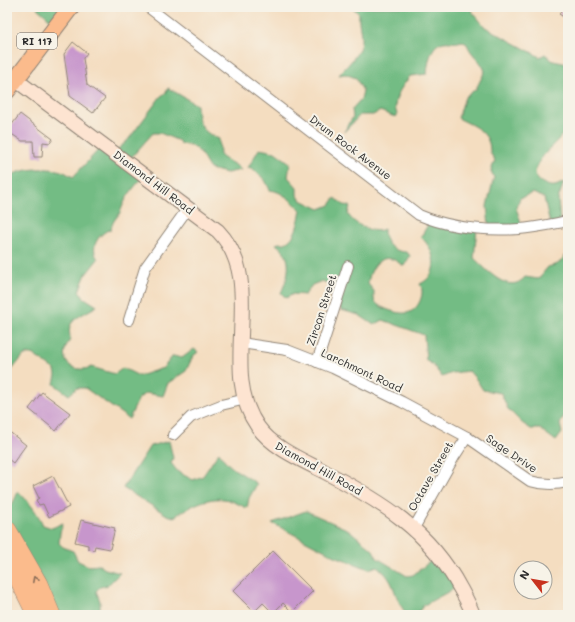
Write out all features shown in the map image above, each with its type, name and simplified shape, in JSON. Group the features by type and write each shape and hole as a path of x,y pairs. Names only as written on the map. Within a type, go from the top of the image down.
{"highway":[{"path":"7,530 38,584 51,615"},
{"path":"7,555 37,615"}],"main road":[{"name":"RI 117","path":"10,81 68,7"},
{"name":"RI 117","path":"10,81 71,7"}],"street":[{"name":"Drum Rock Avenue","path":"148,7 420,215 437,223 476,228 520,229 568,221"},
{"name":"Diamond Hill Road","path":"10,81 188,208 226,239 234,254 242,292 240,377 246,399 258,426 272,442 297,458 383,504 414,528 453,575 473,615"},
{"path":"129,320 145,268 188,208"},
{"name":"Zircon Street","path":"317,362 348,266"},
{"name":"Larchmont Road","path":"241,343 287,350 317,362 402,402 467,437"},
{"path":"173,435 191,417 221,405 246,399"},
{"name":"Sage Drive","path":"467,437 530,481 541,484 558,484 568,482"},
{"name":"Octave Street","path":"414,528 467,437"}],"green space":[{"path":"36,7 68,7 53,22"},
{"path":"352,7 472,7 471,10 485,27 540,57 545,54 553,61 568,64 568,126 565,132 543,156 535,172 538,179 549,186 556,186 564,182 558,199 560,222 550,223 544,198 533,193 520,198 516,208 523,228 489,227 487,206 494,177 491,171 495,160 491,153 487,138 484,134 458,118 465,97 476,89 485,71 467,44 462,41 444,42 436,46 431,55 427,74 410,76 398,94 395,104 397,114 395,117 380,111 373,115 360,115 344,132 353,117 352,109 361,99 363,91 356,78 345,74 339,75 354,58 361,43 359,14"},
{"path":"168,88 197,105 199,122 208,133 219,139 220,155 241,170 227,173 210,169 197,149 181,144 179,141 160,133 153,133 128,161 144,176 128,196 113,222 111,229 99,237 95,245 95,254 98,259 86,274 79,291 83,297 97,306 73,321 71,324 69,330 70,339 65,349 64,356 68,364 72,367 86,369 91,367 115,374 123,368 139,376 163,368 173,356 182,358 194,349 198,352 193,356 186,371 168,383 163,396 146,393 139,398 129,419 85,388 77,388 69,395 54,384 56,375 55,370 32,354 24,355 7,376 7,179 11,175 32,169 61,171 73,177 104,144 116,151 128,140 161,96 166,93"},
{"path":"259,149 275,152 290,163 288,177 297,187 297,195 301,200 320,209 330,205 335,198 344,205 350,206 348,214 359,225 375,231 384,229 385,238 390,246 402,252 407,252 410,256 404,266 395,260 387,258 378,262 370,274 368,284 374,291 375,302 390,311 399,313 410,312 420,302 422,288 420,284 427,280 431,274 434,262 430,248 421,237 430,221 477,228 474,258 498,279 505,283 512,284 519,282 525,277 538,279 548,267 558,264 565,256 568,257 568,408 560,424 562,433 556,441 540,429 531,429 522,423 508,409 501,393 483,390 469,371 452,373 442,377 433,365 426,360 424,335 383,320 374,325 359,315 341,310 335,286 322,281 312,285 305,295 293,294 286,298 281,293 288,273 288,260 282,249 276,244 285,243 292,238 301,210 291,200 279,192 270,190 265,180 252,168 248,168"},
{"path":"169,441 173,458 171,463 178,472 193,480 203,476 219,452 231,467 257,484 249,498 247,508 233,501 217,499 204,501 191,506 174,517 167,515 123,488 150,446"},
{"path":"18,492 32,507 43,525 52,528 63,523 59,543 63,547 73,551 78,561 89,566 99,565 105,569 120,573 108,585 100,587 96,591 100,601 100,615 50,615 7,530 7,508 13,503"},
{"path":"306,511 349,530 373,550 377,558 407,576 413,575 437,556 457,587 424,605 416,615 404,615 405,612 388,577 377,566 369,569 335,556 272,523"}],"building":[{"path":"564,7 568,7 568,20 559,14"},
{"path":"73,42 87,53 83,58 87,85 105,98 93,113 70,96 64,54"},
{"path":"20,114 53,139 50,143 43,142 42,157 34,157 33,141 22,141 7,131"},
{"path":"42,392 70,413 56,431 29,409"},
{"path":"7,430 26,445 13,463 7,458"},
{"path":"53,476 69,507 49,517 43,504 39,505 36,500 39,498 33,486"},
{"path":"81,520 115,528 110,549 95,546 94,550 88,549 88,545 75,542"},
{"path":"273,551 313,591 292,612 283,603 273,613 263,603 254,612 233,591"}]}
